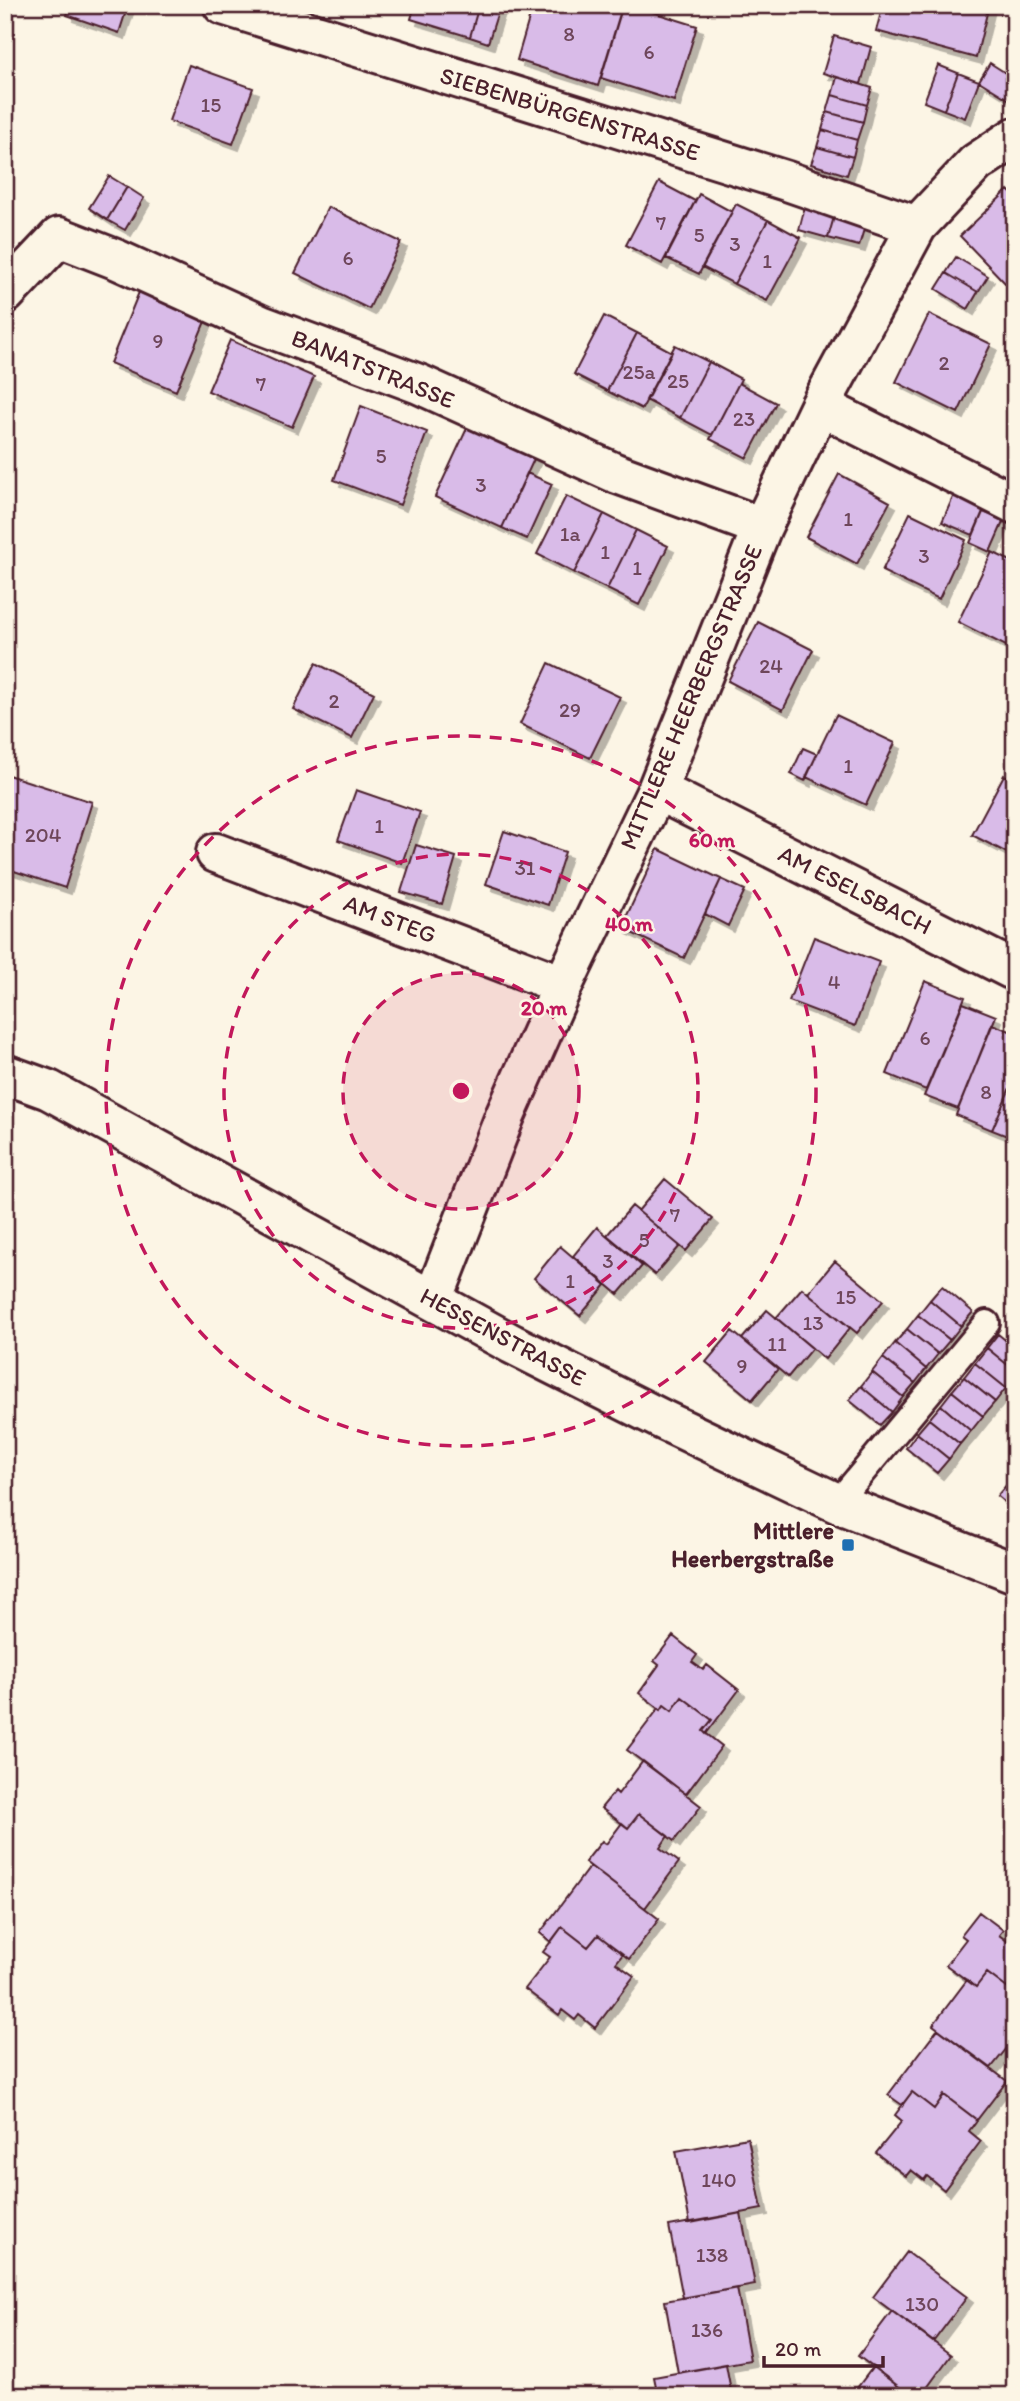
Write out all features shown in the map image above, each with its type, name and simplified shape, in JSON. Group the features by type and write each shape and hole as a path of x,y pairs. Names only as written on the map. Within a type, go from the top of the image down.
{"street":[{"name":"SIEBENBÜRGENSTRASSE","path":"223,5 787,181 916,226"},
{"name":"MITTLERE HEERBERGSTRASSE","path":"433,1300 505,1116 563,985 657,790 762,527 820,405 916,226 976,163 1015,137"},
{"name":"BANATSTRASSE","path":"5,293 59,237 118,260 261,325 419,384 615,473 762,527"},
{"path":"820,405 1015,504"},
{"name":"AM ESELSBACH","path":"657,790 1015,971"},
{"name":"AM STEG","path":"216,853 563,985"},
{"name":"HESSENSTRASSE","path":"5,1074 49,1090 512,1344 663,1420 837,1503 1015,1573"}],"lane":[{"path":"837,1503 987,1323"}],"building":[{"path":"70,5 128,5 119,33 67,15"},
{"path":"415,5 479,5 470,37 411,19"},
{"path":"479,5 500,5 488,43 470,37"},
{"path":"533,5 622,7 598,86 517,60"},
{"path":"623,5 697,26 674,101 601,78"},
{"path":"883,5 989,5 976,58 876,31"},
{"path":"834,36 871,47 861,84 823,73"},
{"path":"990,63 1015,79 1013,102 979,81"},
{"path":"189,65 253,88 233,144 169,121"},
{"path":"938,65 958,73 944,110 924,102"},
{"path":"958,73 979,81 965,118 944,110"},
{"path":"837,77 872,88 867,105 832,95"},
{"path":"832,95 867,105 863,122 827,112"},
{"path":"827,112 863,122 857,140 822,130"},
{"path":"822,130 857,140 853,157 817,147"},
{"path":"817,147 853,157 847,175 811,164"},
{"path":"109,176 127,187 107,220 89,208"},
{"path":"659,182 695,201 662,264 626,245"},
{"path":"127,187 144,198 125,230 107,220"},
{"path":"1008,190 1015,197 1015,279 1008,286 960,236"},
{"path":"699,194 732,212 699,274 666,258"},
{"path":"808,195 838,203 828,238 799,230"},
{"path":"838,203 869,212 859,246 828,238"},
{"path":"736,204 768,220 734,284 702,267"},
{"path":"328,207 401,242 369,309 295,273"},
{"path":"768,220 801,238 767,301 734,284"},
{"path":"956,257 988,276 978,292 946,273"},
{"path":"946,273 978,292 968,309 936,289"},
{"path":"139,292 206,319 176,391 110,363"},
{"path":"929,314 991,344 958,413 896,382"},
{"path":"604,316 637,333 607,391 574,374"},
{"path":"637,333 672,352 642,409 607,391"},
{"path":"230,340 314,377 292,427 208,391"},
{"path":"675,345 709,362 680,418 646,400"},
{"path":"709,362 741,379 712,435 680,418"},
{"path":"739,383 776,403 747,458 710,439"},
{"path":"361,406 427,432 400,505 334,480"},
{"path":"468,426 535,457 502,528 435,497"},
{"path":"527,473 552,484 527,539 502,528"},
{"path":"839,474 890,502 857,564 806,537"},
{"path":"957,488 987,502 973,535 942,522"},
{"path":"566,496 604,514 574,573 537,554"},
{"path":"983,512 1004,520 990,552 970,543"},
{"path":"910,513 966,540 939,599 882,571"},
{"path":"604,514 636,530 607,589 574,573"},
{"path":"636,530 668,546 639,605 607,589"},
{"path":"992,552 1015,563 1015,633 1008,647 958,622"},
{"path":"758,622 813,650 783,710 728,681"},
{"path":"316,663 374,693 352,738 293,709"},
{"path":"549,663 620,697 590,758 520,724"},
{"path":"836,715 895,743 866,805 806,777"},
{"path":"803,748 817,754 805,781 791,774"},
{"path":"5,774 92,802 65,888 5,868"},
{"path":"1004,775 1015,780 1015,857 972,835"},
{"path":"356,790 420,812 402,863 338,840"},
{"path":"504,831 565,852 548,905 486,884"},
{"path":"416,845 456,857 442,904 401,892"},
{"path":"658,849 721,879 684,958 621,928"},
{"path":"721,879 745,890 728,926 705,914"},
{"path":"814,937 879,962 855,1026 789,1001"},
{"path":"925,981 965,997 926,1090 887,1074"},
{"path":"963,1003 996,1016 958,1109 924,1096"},
{"path":"992,1024 1015,1033 1015,1076 992,1130 956,1115"},
{"path":"1015,1076 1015,1139 992,1130"},
{"path":"665,1179 713,1219 686,1251 638,1211"},
{"path":"632,1206 680,1246 655,1275 607,1235"},
{"path":"597,1227 642,1266 618,1294 573,1256"},
{"path":"560,1246 606,1285 580,1316 534,1278"},
{"path":"835,1261 883,1301 857,1333 808,1293"},
{"path":"942,1286 973,1312 961,1326 930,1300"},
{"path":"802,1288 850,1328 825,1359 776,1318"},
{"path":"930,1300 961,1326 950,1340 918,1315"},
{"path":"767,1310 812,1348 788,1377 742,1339"},
{"path":"918,1315 950,1340 938,1354 907,1329"},
{"path":"907,1329 938,1354 926,1369 895,1343"},
{"path":"732,1331 778,1369 752,1400 706,1362"},
{"path":"998,1334 1015,1348 1015,1371 987,1348"},
{"path":"895,1343 926,1369 915,1383 883,1358"},
{"path":"987,1348 1015,1371 1015,1378 1006,1388 975,1363"},
{"path":"883,1358 915,1383 903,1397 872,1372"},
{"path":"975,1363 1006,1388 995,1402 964,1377"},
{"path":"872,1372 903,1397 892,1412 861,1386"},
{"path":"964,1377 995,1402 983,1416 952,1391"},
{"path":"861,1386 892,1412 880,1425 849,1400"},
{"path":"952,1391 983,1416 971,1431 941,1405"},
{"path":"941,1405 971,1431 960,1444 929,1419"},
{"path":"929,1419 960,1444 949,1459 917,1433"},
{"path":"917,1433 949,1459 937,1473 906,1448"},
{"path":"1015,1475 1015,1511 997,1496"},
{"path":"673,1636 697,1655 692,1662 703,1670 707,1665 739,1690 706,1734 703,1731 712,1720 682,1697 672,1711 664,1705 661,1710 639,1693 659,1665 654,1661"},
{"path":"682,1697 712,1720 703,1731 722,1746 686,1794 627,1750 659,1708 661,1710 664,1705 672,1711"},
{"path":"643,1761 701,1806 674,1841 639,1814 628,1828 601,1808 615,1791 618,1794"},
{"path":"639,1814 668,1836 660,1848 679,1862 645,1908 585,1862 602,1841 606,1844 622,1823 628,1828"},
{"path":"590,1866 659,1919 629,1959 598,1935 588,1947 562,1927 551,1942 540,1933"},
{"path":"979,1912 1003,1930 999,1935 1011,1944 1015,1940 1015,1994 987,1973 976,1987 946,1965 966,1939 961,1935"},
{"path":"562,1927 588,1947 598,1935 623,1954 616,1963 634,1976 595,2028 579,2015 575,2020 562,2010 559,2015 525,1989 550,1957 543,1952"},
{"path":"987,1973 1015,1994 1008,2006 1015,2012 1015,2038 991,2068 933,2025 967,1980 976,1987"},
{"path":"938,2029 1007,2081 977,2120 944,2095 934,2109 912,2092 902,2105 888,2095"},
{"path":"912,2092 934,2109 944,2095 977,2120 969,2131 981,2141 944,2190 927,2176 924,2180 911,2170 906,2176 876,2153 902,2121 895,2115"},
{"path":"748,2138 762,2209 690,2223 676,2151"},
{"path":"741,2213 755,2285 683,2298 669,2226"},
{"path":"907,2252 967,2297 933,2342 873,2297"},
{"path":"737,2288 750,2360 678,2373 665,2301"},
{"path":"892,2311 951,2355 921,2396 911,2396 858,2356"},
{"path":"726,2364 732,2396 658,2396 654,2377"},
{"path":"873,2367 911,2396 851,2396"}],"place":[{"name":"Mittlere Heerbergstraße","path":"848,1545"}]}
